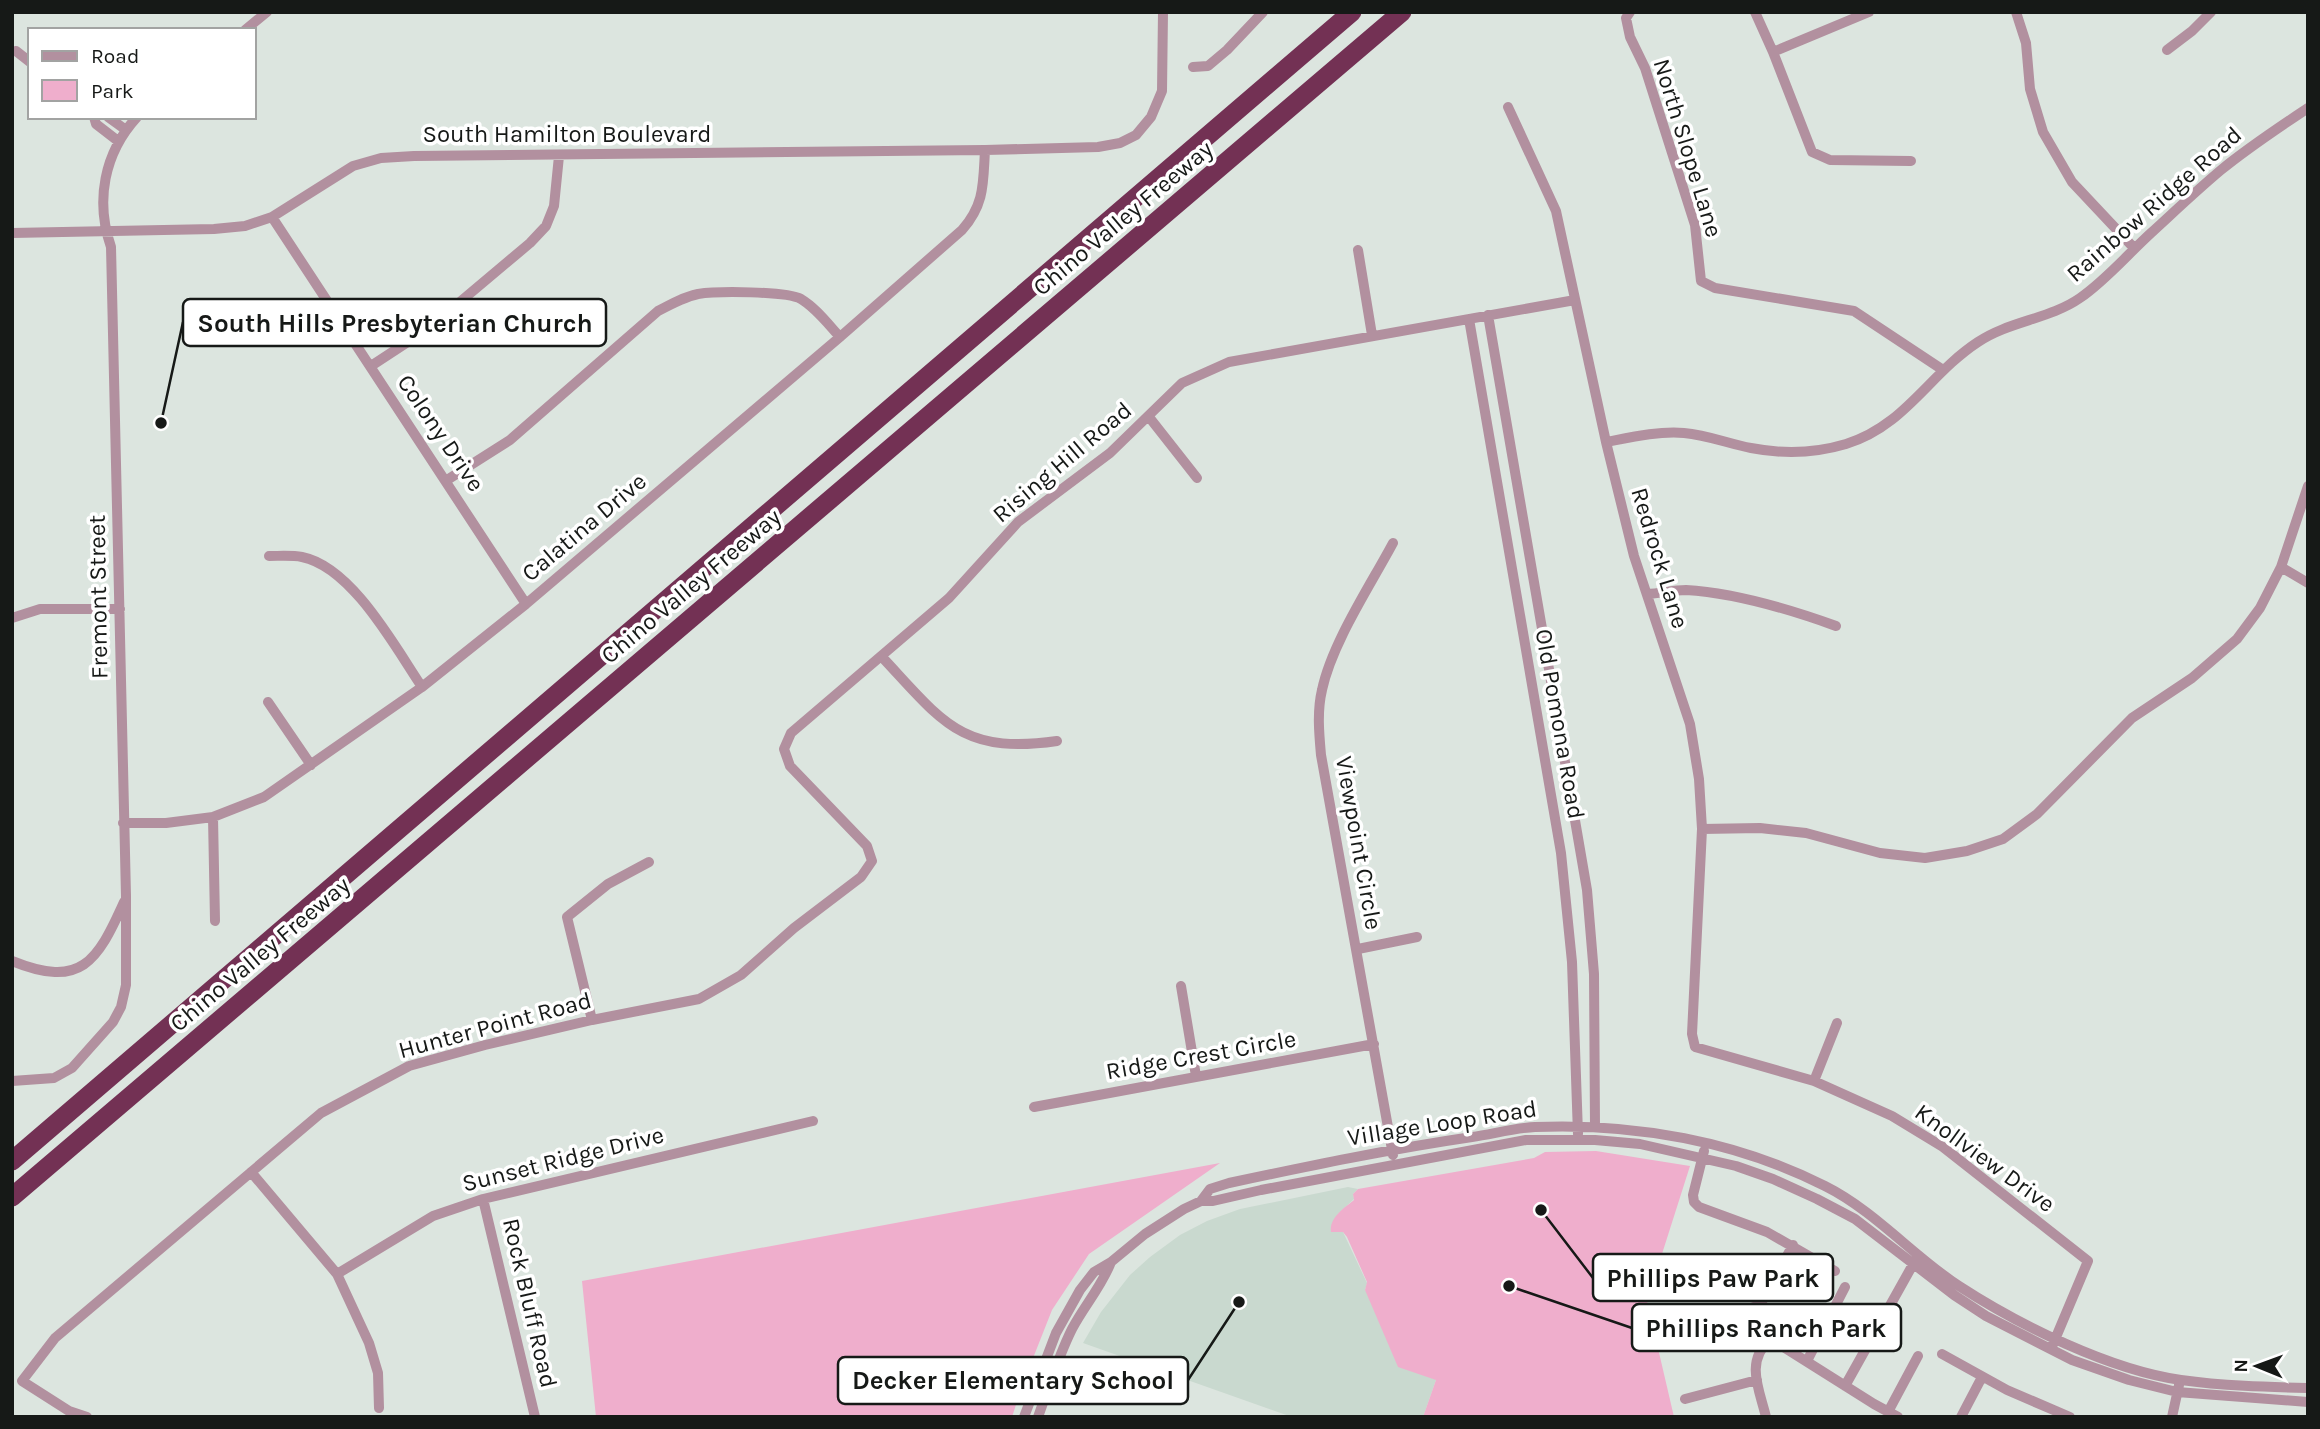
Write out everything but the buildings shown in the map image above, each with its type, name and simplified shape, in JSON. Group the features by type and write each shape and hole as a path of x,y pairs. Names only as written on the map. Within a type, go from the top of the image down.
{"highway":[{"name":"Chino Valley Freeway","path":"12,1161 1352,12"},
{"name":"Chino Valley Freeway","path":"12,1197 1402,12"}],"street":[{"path":"247,28 267,12"},
{"name":"South Hamilton Boulevard","path":"12,233 245,226 272,217 352,166 381,158 985,150 1098,147 1121,143 1136,135 1152,117 1162,91 1163,12"},
{"path":"1193,67 1208,66 1263,12"},
{"path":"1755,12 1812,152 1830,160 1912,161"},
{"path":"1773,51 1869,12"},
{"path":"2016,12 2026,43 2030,89 2043,132 2072,182 2134,248"},
{"path":"2167,50 2211,12"},
{"name":"North Slope Lane","path":"1628,15 1630,37 1645,68 1695,225 1701,281 1715,288 1854,311 1943,370"},
{"path":"16,51 28,60"},
{"name":"Redrock Lane","path":"1508,107 1556,211 1606,442 1634,556 1690,724 1699,779 1702,829 1692,1034"},
{"name":"Rainbow Ridge Road","path":"1606,442 1642,435 1683,433 1712,437 1751,448 1785,452 1816,450 1846,444 1871,435 1898,417 1943,370 1980,341 2080,298 2222,170 2308,108"},
{"path":"94,119 96,124 118,141"},
{"path":"111,119 126,130"},
{"name":"Fremont Street","path":"12,1081 54,1078 72,1068 104,1035 121,1007 126,985 111,247 105,231 103,206 104,183 118,141 135,119"},
{"name":"Calatina Drive","path":"123,823 166,823 213,817 264,797 422,687 526,604 962,230 975,215 982,195 985,150"},
{"path":"371,366 429,328 530,243 546,226 554,206 559,156"},
{"name":"Colony Drive","path":"272,217 526,604"},
{"path":"1358,250 1372,335"},
{"path":"447,480 510,440 658,311 678,300 699,294 783,293 799,298 814,309 840,337"},
{"name":"Rising Hill Road","path":"872,861 867,846 790,766 784,749 791,733 949,598 1018,522 1110,453 1182,383 1229,362 1575,300"},
{"name":"Old Pomona Road","path":"1488,315 1587,890 1594,974 1595,1127"},
{"name":"Old Pomona Road","path":"1469,319 1560,853 1572,974 1578,1139"},
{"path":"1149,416 1197,478"},
{"path":"1702,829 1760,828 1806,834 1880,853 1925,858 1967,851 2003,839 2036,814 2132,718 2192,678 2237,639 2260,608 2281,567 2308,486"},
{"name":"Viewpoint Circle","path":"1393,543 1338,644 1322,689 1318,722 1321,755 1394,1164"},
{"path":"269,556 303,557 325,566 344,580 360,597 422,687"},
{"path":"2281,567 2308,583"},
{"path":"1648,594 1684,590 1722,595 1809,616 1836,626"},
{"path":"12,618 40,609 120,609"},
{"path":"882,657 948,725 968,736 989,743 1014,746 1057,741"},
{"path":"268,702 312,765"},
{"path":"213,817 215,921"},
{"name":"Hunter Point Road","path":"87,1417 69,1411 22,1381 55,1338 321,1113 410,1066 592,1020 699,999 741,975 794,928 861,877 872,861"},
{"path":"592,1020 567,917 608,884 649,862"},
{"path":"12,961 51,973 68,972 86,965 108,936 126,896"},
{"path":"1357,949 1417,937"},
{"path":"1181,986 1196,1076"},
{"path":"1814,1081 1837,1023"},
{"name":"Knollview Drive","path":"1692,1034 1695,1047 1709,1053 1814,1081 1892,1116 1943,1147 2088,1261 2053,1344"},
{"name":"Ridge Crest Circle","path":"1034,1107 1374,1044"},
{"name":"Sunset Ridge Drive","path":"337,1274 433,1216 483,1199 813,1121"},
{"name":"Village Loop Road","path":"1201,1201 1210,1189 1228,1183 1392,1150 1510,1130 1578,1127 1644,1130 1706,1143 1788,1170 1826,1187 1860,1207 1915,1260"},
{"name":"Village Loop Road","path":"1024,1417 1052,1342 1080,1290 1094,1272 1184,1209 1201,1201 1213,1201 1526,1140 1578,1139 1640,1144 1702,1157 1773,1179 1854,1219 1915,1260 2101,1371 2177,1392 2308,1402"},
{"path":"1706,1143 1693,1195 1699,1207 1767,1232 1835,1271"},
{"path":"251,1172 337,1274 369,1343 378,1373 379,1408"},
{"name":"Rock Bluff Road","path":"483,1199 535,1417"},
{"path":"1793,1245 1762,1301 1753,1321 1755,1329 1895,1415 1918,1356"},
{"path":"1845,1386 1915,1260"},
{"name":"Village Loop Road","path":"1038,1417 1070,1333 1105,1279 1111,1262"},
{"path":"1674,1268 1762,1301"},
{"path":"1807,1361 1845,1287"},
{"path":"1669,1339 1730,1323 1753,1321"},
{"path":"1766,1417 1755,1359 1769,1339"},
{"name":"Village Loop Road","path":"2053,1344 2180,1380 2308,1388"},
{"path":"1942,1354 1982,1377 2070,1417"},
{"path":"1961,1417 1982,1377"},
{"path":"1685,1399 1757,1380"},
{"path":"2172,1417 2180,1380"},
{"path":"2036,1417 2042,1406"}],"shaded area":[{"path":"1348,1187 1358,1189 1353,1194 1354,1199 1338,1214 1343,1232 1367,1283 1365,1290 1436,1380 1423,1417 1292,1417 1083,1343 1101,1312 1130,1275 1180,1235 1207,1221 1240,1209"}],"green space":[{"path":"1596,1151 1690,1166 1647,1301 1674,1417 1423,1417 1436,1380 1398,1367 1365,1290 1367,1282 1347,1237 1343,1232 1331,1232 1332,1222 1354,1200 1353,1194 1358,1189 1534,1158 1545,1152"},
{"path":"1220,1163 1089,1254 1052,1310 1012,1417 596,1417 582,1281"}],"place":[{"name":"South Hills Presbyterian Church","path":"161,423"},
{"name":"Phillips Paw Park","path":"1541,1210"},
{"name":"Phillips Ranch Park","path":"1509,1286"},
{"name":"Decker Elementary School","path":"1239,1302"}]}
